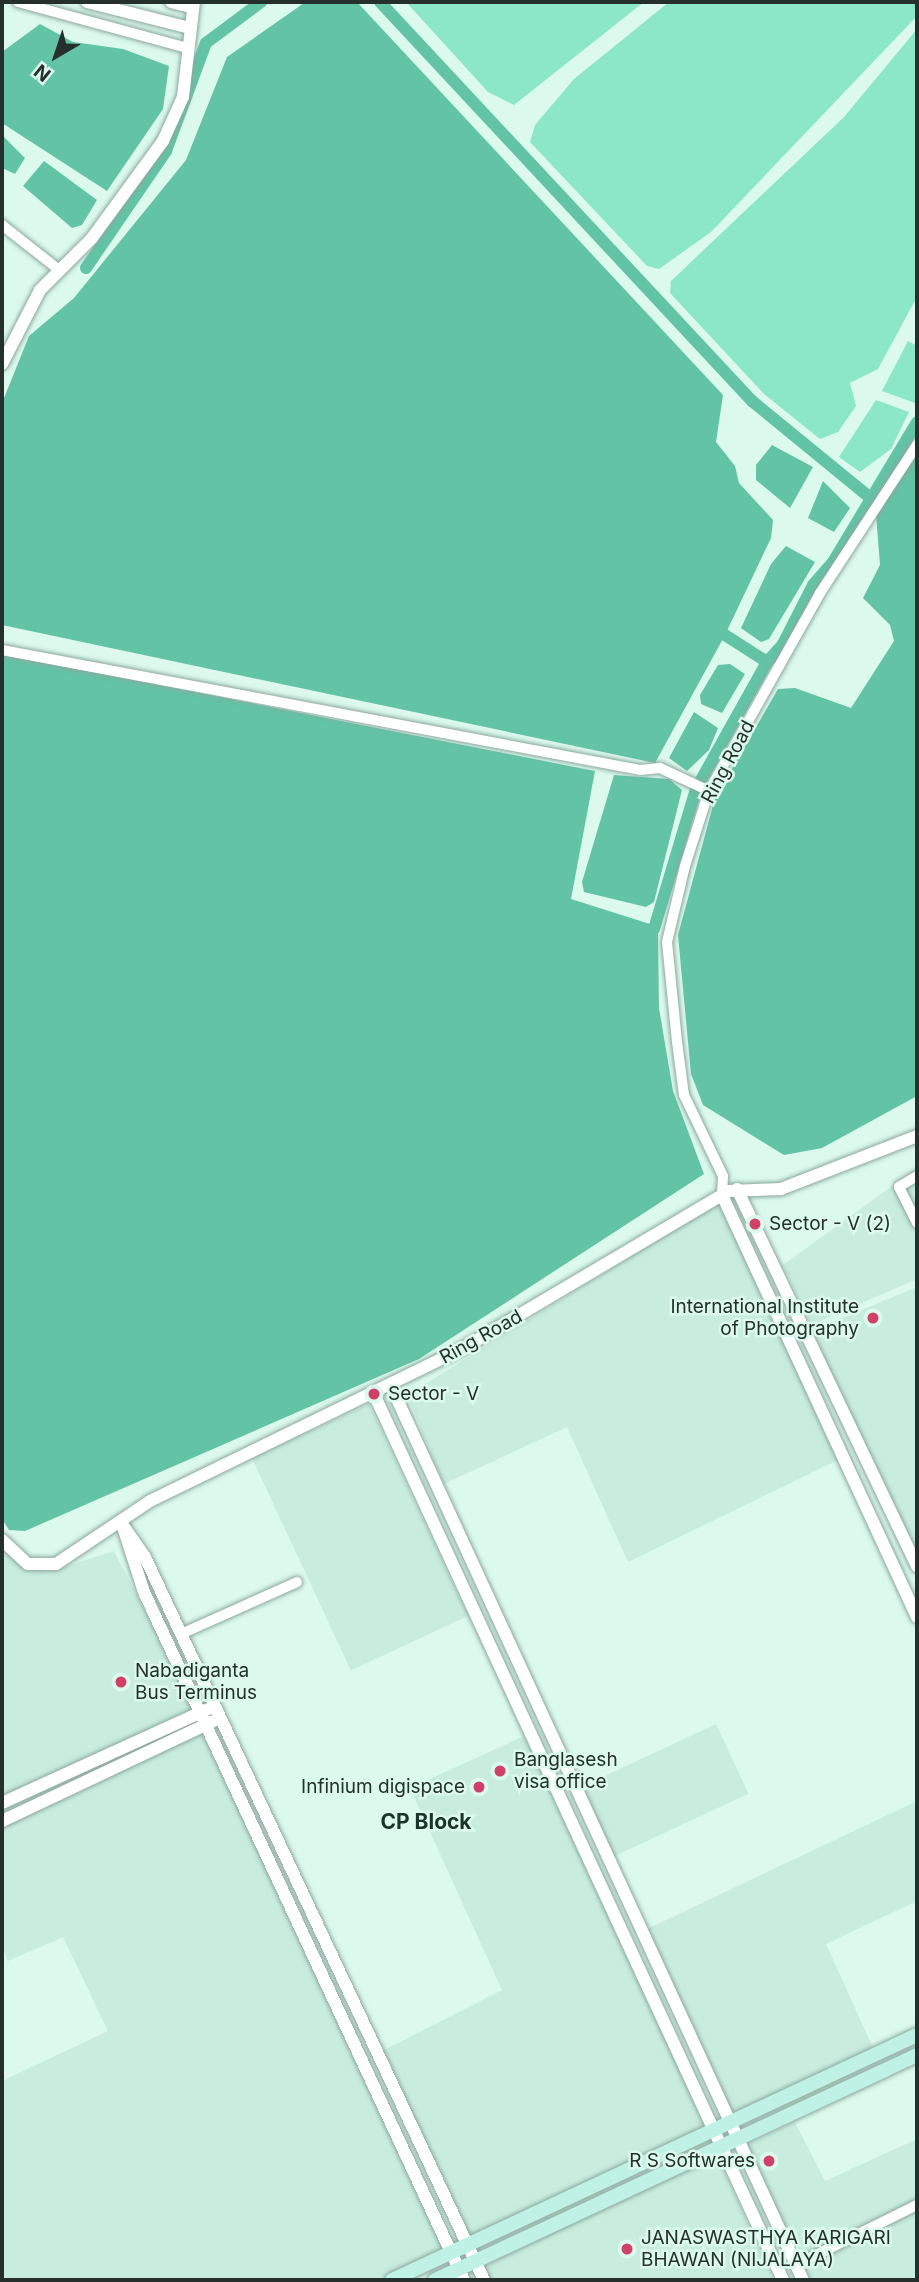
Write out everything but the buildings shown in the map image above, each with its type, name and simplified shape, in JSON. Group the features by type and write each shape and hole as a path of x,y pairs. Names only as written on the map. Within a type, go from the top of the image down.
{"main road":[{"path":"392,2280 912,2037 917,2055 475,2262 461,2275 435,2280"}],"street":[{"path":"18,2 187,48"},
{"path":"87,2 186,27"},
{"path":"2,364 4,349 58,269 92,238 163,141 183,97 186,27 192,4 171,2"},
{"path":"2,225 58,269"},
{"name":"Ring Road","path":"722,1195 723,1176 684,1095 667,942 706,790 820,593 917,445"},
{"path":"2,650 640,770 660,768 706,790"},
{"name":"Ring Road","path":"2,1540 28,1564 56,1564 122,1524 150,1501 391,1386 722,1195 737,1189 781,1189 917,1136"},
{"path":"723,1176 737,1189 917,1566"},
{"path":"917,1176 900,1187 917,1223"},
{"path":"722,1195 917,1617"},
{"path":"391,1386 803,2280"},
{"path":"374,1394 783,2280"},
{"path":"427,1512 443,1503"},
{"path":"872,1518 891,1509"},
{"path":"122,1524 181,1634 212,1714 317,1942 461,2275"},
{"path":"122,1524 144,1592 212,1714"},
{"path":"181,1634 296,1581"},
{"path":"465,1593 481,1586"},
{"path":"2,1803 212,1714"},
{"path":"2,1821 212,1714"},
{"path":"317,1942 404,2110 484,2280"},
{"path":"391,2117 404,2110"},
{"path":"796,2265 917,2205"}],"shaded area":[{"path":"357,2 723,395 716,442 735,466 739,483 773,520 771,538 725,635 655,763 2,625 2,403 29,336 74,298 186,160 227,57 304,3"},
{"path":"406,2 644,2 514,105 488,92"},
{"path":"669,2 917,2 917,16 711,232 659,269 647,266 530,142 535,125 574,79"},
{"path":"40,24 73,42 123,49 169,66 163,109 107,191 2,123 2,52"},
{"path":"917,29 917,297 878,369 850,383 856,406 838,432 820,439 764,394 670,293 671,281 844,117"},
{"path":"2,135 25,158 15,174 2,168"},
{"path":"44,161 97,200 82,225 72,228 23,186"},
{"path":"908,341 917,346 915,403 882,391"},
{"path":"876,400 909,412 891,449 860,472 839,457"},
{"path":"772,445 813,467 790,508 756,480 756,465"},
{"path":"917,449 917,1096 822,1148 784,1155 703,1105 691,1074 678,935 715,798 778,689 795,688 851,708 894,641 890,625 863,598 880,565 876,514"},
{"path":"823,481 850,508 834,532 808,518"},
{"path":"786,546 815,562 769,639 761,642 741,628 771,564"},
{"path":"2,654 595,771 571,899 650,924 658,934 659,1008 673,1091 704,1174 419,1359 25,1531 9,1530 2,1519"},
{"path":"730,664 745,674 722,713 701,704 700,695 718,665"},
{"path":"694,712 718,728 709,750 687,771 669,758"},
{"path":"614,775 669,779 682,790 654,902 646,907 584,892 582,882"},
{"path":"917,1168 917,1279 811,1325 783,1265"},
{"path":"720,1202 838,1460 628,1562 567,1427 444,1484 407,1395"},
{"path":"917,1287 917,1567 809,1332"},
{"path":"369,1404 468,1616 351,1671 252,1459"},
{"path":"2,1551 48,1572 114,1551 200,1717 2,1807"},
{"path":"202,1723 445,2250 382,2280 2,2280 2,2081 108,2031 63,1937 8,1961 2,1947 2,1815"},
{"path":"716,1724 749,1794 612,1858 579,1788"},
{"path":"524,1736 707,2128 469,2242 382,2051 502,1990 410,1788"},
{"path":"917,1801 917,1901 826,1944 873,2048 731,2117 645,1930"},
{"path":"795,2122 825,2181 917,2139 917,2280 809,2280 745,2145"},
{"path":"717,2155 773,2280 490,2280 484,2266"}],"waterway":[{"path":"86,268 166,151 206,43 261,2"},
{"path":"380,2 752,401 868,496"},
{"path":"725,635 767,662 783,644 813,585 833,562 917,422"},
{"path":"654,929 696,789 767,662"}],"place":[{"name":"Sector - V (2)","path":"755,1224"},
{"name":"International Institute of Photography","path":"873,1318"},
{"name":"Sector - V","path":"374,1394"},
{"name":"Nabadiganta Bus Terminus","path":"121,1682"},
{"name":"Banglasesh visa office","path":"500,1771"},
{"name":"Infinium digispace","path":"479,1787"},
{"name":"R S Softwares","path":"769,2161"},
{"name":"JANASWASTHYA KARIGARI BHAWAN (NIJALAYA)","path":"627,2249"}],"district":[{"name":"CP Block","path":"426,1822"}]}
